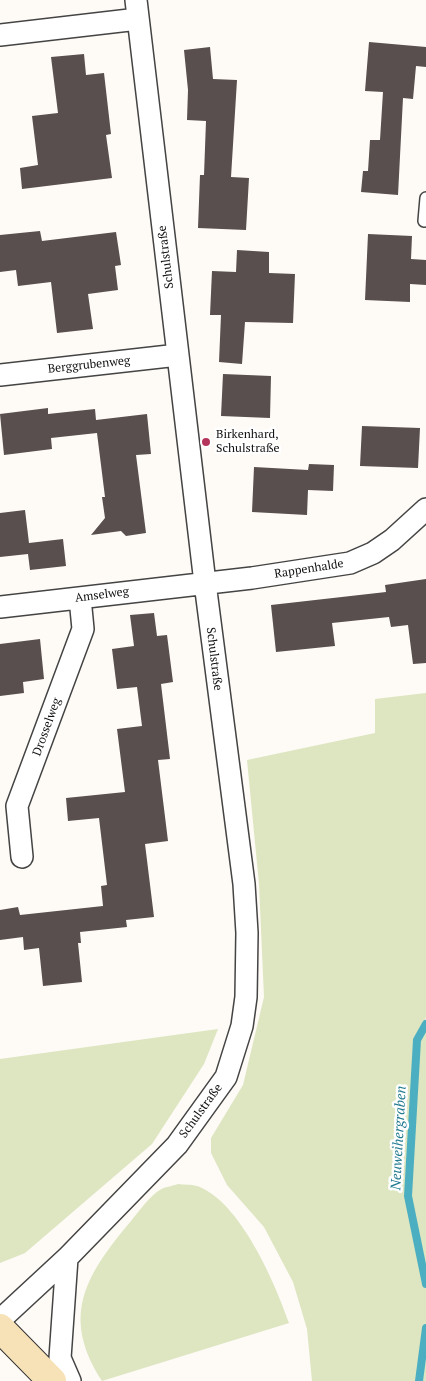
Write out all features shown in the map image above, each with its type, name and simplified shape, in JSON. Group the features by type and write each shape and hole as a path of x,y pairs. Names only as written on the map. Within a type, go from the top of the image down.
{"main road":[{"path":"0,1328 52,1381"}],"street":[{"path":"0,36 137,10"},
{"name":"Schulstraße","path":"0,1320 67,1258 177,1145 226,1076 242,1026 246,997 247,933 244,884 205,583 137,10"},
{"name":"Berggrubenweg","path":"0,375 178,355"},
{"name":"Rappenhalde","path":"205,583 252,578 350,562 373,552 392,540 426,509"},
{"name":"Amselweg","path":"0,607 205,583"},
{"name":"Drosselweg","path":"22,857 17,806 83,629 80,598"},
{"path":"67,1258 60,1358 70,1381"}],"lane":[{"path":"424,221 426,198"}],"green space":[{"path":"426,693 426,1017 418,1038 426,1032 426,1381 312,1381 307,1329 293,1282 264,1227 227,1185 211,1153 211,1138 243,1085 264,997 259,884 247,760 375,733 375,699"},
{"path":"218,1029 204,1064 152,1144 25,1253 0,1263 0,1059"},
{"path":"178,1184 197,1186 213,1195 228,1208 254,1245 275,1287 289,1323 102,1381 90,1359 83,1338 81,1319 83,1300 89,1282 98,1264 111,1246 147,1202 162,1189"}],"building":[{"path":"369,42 426,47 426,67 416,66 413,99 403,98 398,195 361,192 363,171 368,171 370,140 380,140 383,92 365,91"},
{"path":"210,47 213,79 237,80 231,177 249,178 246,230 198,228 200,175 204,175 206,121 187,120 188,90 184,50"},
{"path":"84,54 86,75 104,73 111,134 106,135 112,178 22,189 20,168 38,165 32,116 58,113 51,57"},
{"path":"40,231 42,241 116,232 121,265 115,266 118,290 88,294 93,329 57,333 51,282 18,286 16,270 0,272 0,235"},
{"path":"368,234 412,236 411,259 426,260 426,285 410,284 410,302 365,300"},
{"path":"237,250 269,252 269,273 295,274 293,323 245,322 242,364 219,362 221,315 210,315 212,271 236,272"},
{"path":"223,374 271,376 270,418 221,416"},
{"path":"48,408 48,414 95,409 96,420 147,414 151,454 136,455 146,533 126,536 121,531 91,535 105,518 102,497 105,497 97,433 51,438 52,449 4,455 0,414"},
{"path":"362,426 420,428 418,468 360,466"},
{"path":"309,464 334,465 333,491 308,490 307,515 252,512 254,467 308,470"},
{"path":"25,510 29,543 63,539 66,566 30,570 28,554 0,557 0,513"},
{"path":"426,579 426,663 413,664 408,625 391,627 389,617 332,623 335,646 276,652 271,605 386,592 385,585"},
{"path":"154,613 157,636 167,635 173,682 161,684 170,759 158,760 168,841 145,844 154,917 126,920 127,927 80,932 81,943 78,943 82,982 43,986 39,948 24,950 23,937 0,940 0,910 18,907 20,915 103,906 101,886 107,885 99,818 68,821 66,798 125,792 117,729 142,726 137,687 117,689 112,649 134,646 130,615"},
{"path":"40,639 44,679 23,682 24,693 0,696 0,644"}],"waterway":[{"name":"Neuweihergraben","path":"426,1024 417,1040 408,1196 426,1284"},
{"name":"Neuweihergraben","path":"419,1381 426,1328"}],"place":[{"name":"Birkenhard, Schulstraße","path":"206,442"}]}
